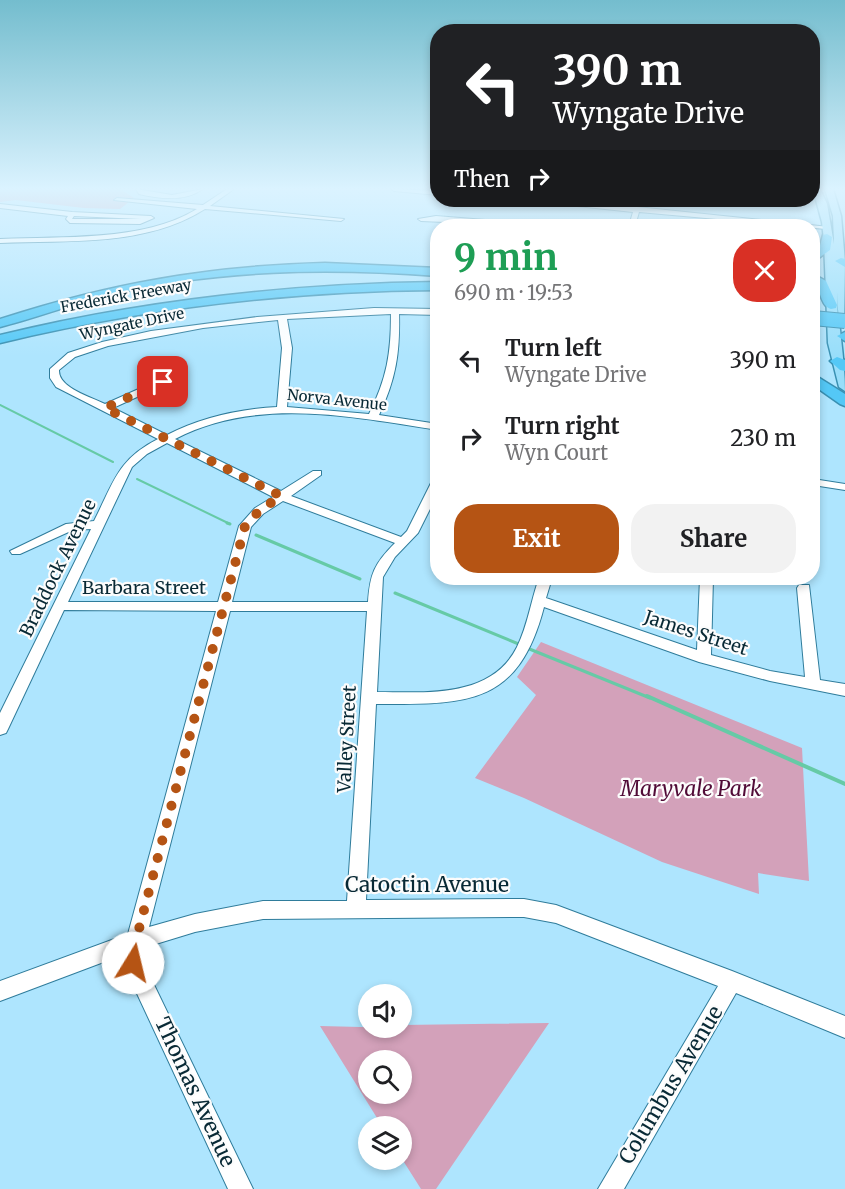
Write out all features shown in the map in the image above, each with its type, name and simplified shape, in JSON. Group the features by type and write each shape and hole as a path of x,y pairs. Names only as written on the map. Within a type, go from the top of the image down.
{"highway":[{"name":"Frederick Freeway","path":"0,323 89,294 141,283 244,269 332,266 430,272"},
{"path":"820,283 831,305"},
{"name":"Frederick Freeway","path":"2,339 98,317 193,300 308,289 430,286"},
{"path":"0,314 89,294"},
{"path":"820,310 845,312"},
{"path":"820,319 845,321"},
{"path":"820,383 845,401"}],"main road":[{"path":"837,244 831,305 845,387"},
{"path":"840,244 845,338"}],"street":[{"name":"Wyngate Drive","path":"403,542 281,496 59,386 53,376 58,364 80,351 126,339 201,326 282,317 395,311 430,312"},
{"path":"372,418 394,370 395,311"},
{"path":"282,317 287,348 282,408"},
{"path":"105,408 182,373"},
{"name":"Norva Avenue","path":"166,439 215,419 282,408 430,426"},
{"name":"Braddock Avenue","path":"0,729 127,466 140,453 166,439"},
{"name":"Thomas Avenue","path":"241,1189 133,963 136,940 245,526 259,511 317,473"},
{"path":"820,483 845,487"},
{"path":"403,542 412,533 430,497"},
{"path":"16,551 70,527 99,524"},
{"name":"Valley Street","path":"356,909 373,607 378,572 403,542"},
{"path":"369,698 457,697 487,686 509,668 521,652 543,585"},
{"path":"704,658 707,585"},
{"path":"804,588 813,685"},
{"name":"James Street","path":"538,600 704,658 770,676 845,690"},
{"name":"Barbara Street","path":"59,606 373,607"},
{"name":"Catoctin Avenue","path":"0,991 136,940 184,925 243,913 263,910 356,909 539,910 562,916 845,1027"},
{"name":"Columbus Avenue","path":"609,1189 732,981"}],"green space":[{"name":"Maryvale Park","path":"541,642 802,748 809,881 758,873 759,894 662,862 524,798 475,778 536,695 517,677"},
{"path":"549,1023 436,1189 421,1189 409,1170 412,1170 412,1116 376,1116 368,1104 412,1104 412,1050 358,1050 358,1087 320,1026 358,1027 358,1038 412,1038 412,1025"}],"waterway":[{"path":"0,405 113,462"},
{"path":"137,479 230,524 227,523"},
{"path":"256,535 360,579"},
{"path":"395,593 521,645"},
{"path":"527,648 650,698"},
{"path":"647,696 845,784"}],"route":[{"path":"133,963 136,940 245,526 259,511 281,496 105,408 163,382"}]}
